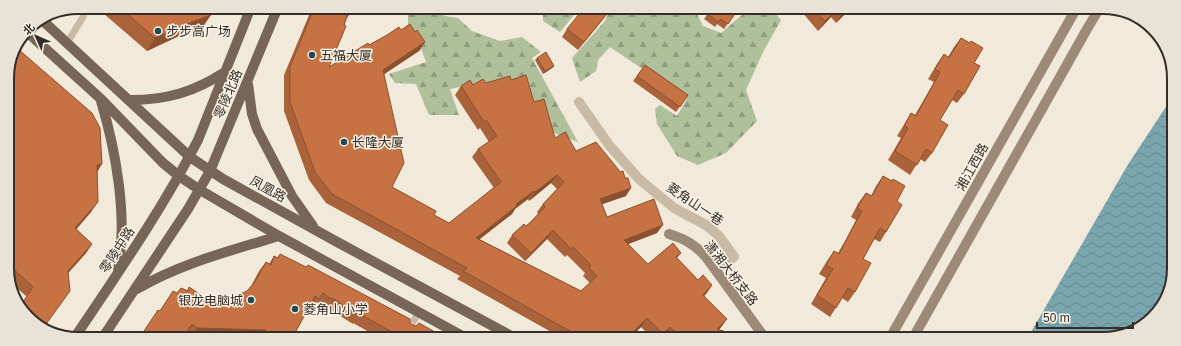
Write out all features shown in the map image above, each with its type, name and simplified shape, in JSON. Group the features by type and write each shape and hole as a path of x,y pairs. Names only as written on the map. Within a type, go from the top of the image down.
{"main road":[{"name":"零陵北路","path":"179,176 198,140 248,14"},
{"name":"零陵北路","path":"200,190 210,171 276,14"},
{"name":"湘江西路","path":"893,332 1073,14"},
{"path":"916,332 1096,14"},
{"name":"凤凰路","path":"46,23 190,157 210,171 315,230 504,332"},
{"path":"31,35 101,99 163,163 179,176 200,190 279,236 455,332"},
{"path":"130,100 146,100 179,95 210,82 225,72"},
{"path":"248,82 252,114 257,129 288,190 315,230"},
{"path":"101,99 112,140 120,204 122,240 116,275"},
{"name":"零陵中路","path":"78,332 179,176"},
{"path":"106,332 200,190"},
{"name":"潇湘大桥支路","path":"669,234 684,239 696,246 716,270 761,332"},
{"path":"134,292 165,274 181,267 279,236"}],"street":[{"name":"菱角山一巷","path":"579,102 609,145 640,179 674,208 706,225 719,236 734,257 716,270"}],"lane":[{"path":"67,43 84,14"},
{"path":"408,330 419,312"}],"green space":[{"path":"443,14 445,16 458,18 472,31 500,41 522,37 541,52 532,58 578,142 551,132 530,102 524,80 480,83 450,89 459,115 429,115 416,84 395,83 389,74 426,62 422,51 408,30 408,15"},
{"path":"543,14 575,14 560,32 543,21"},
{"path":"608,14 697,14 703,26 721,33 743,14 776,14 781,20 763,52 746,90 757,121 726,153 698,165 677,156 657,124 655,109 660,105 677,116 687,99 610,47 598,60 596,71 580,82 572,58 605,21"}],"water":[{"path":"1167,105 1167,268 1165,285 1154,307 1135,323 1116,331 1031,332 1127,166"}],"building":[{"path":"127,14 211,14 211,15 155,38"},
{"path":"312,14 347,14 344,25 346,26 329,67 368,43 369,45 399,27 401,30 410,24 415,32 417,30 425,42 383,70 404,163 392,187 436,211 434,215 449,223 501,182 478,149 497,136 486,120 484,122 461,86 470,80 473,85 483,79 486,83 510,76 511,80 526,75 534,102 544,99 555,138 565,132 576,151 596,142 620,172 623,171 625,178 628,178 631,188 600,199 607,217 654,199 663,225 624,240 648,264 673,243 681,253 676,257 698,280 703,275 712,285 703,295 727,319 717,329 726,332 675,332 670,327 665,332 661,332 647,318 633,332 572,332 566,329 463,271 467,268 332,194 315,172 290,102 290,67","holes":["557,175 564,182 543,204 545,207 530,223 526,226 524,224 512,235 531,253 553,230 571,249 573,247 591,265 589,268 597,276 581,291 476,238 517,206 516,204"]},
{"path":"579,14 607,14 584,42 567,29"},
{"path":"708,14 735,14 728,24 721,19 718,22"},
{"path":"818,14 832,14 825,21"},
{"path":"961,38 970,43 971,41 983,48 974,63 980,66 964,94 958,90 940,120 948,125 932,153 926,149 917,165 895,151 908,128 904,126 911,113 916,116 940,72 935,69 944,54 949,58"},
{"path":"20,51 92,113 100,128 102,164 97,165 98,202 75,228 92,244 68,271 70,291 47,323 36,316 23,301 33,287 14,268 14,73 16,61"},
{"path":"546,52 554,66 545,71 537,58"},
{"path":"645,65 688,95 680,107 637,76"},
{"path":"883,176 892,181 893,179 905,186 897,201 902,205 886,232 880,228 863,259 871,263 855,292 848,288 836,308 817,295 833,269 826,265 834,251 839,254 862,211 857,208 866,193 872,196"},
{"path":"280,254 306,267 308,265 410,319 410,323 412,325 416,326 419,323 435,332 392,332 360,314 359,315 323,293 319,299 315,296 294,332 263,332 266,330 197,328 192,324 187,332 143,332 173,291 177,293 181,288 188,291 189,287 208,300 210,296 225,301 247,291 255,282 266,262 271,265 274,256 278,258"}],"place":[{"name":"步步高广场","path":"158,31"},
{"name":"五福大厦","path":"312,55"},
{"name":"长隆大厦","path":"344,142"},
{"name":"银龙电脑城","path":"251,300"},
{"name":"菱角山小学","path":"295,309"}]}
